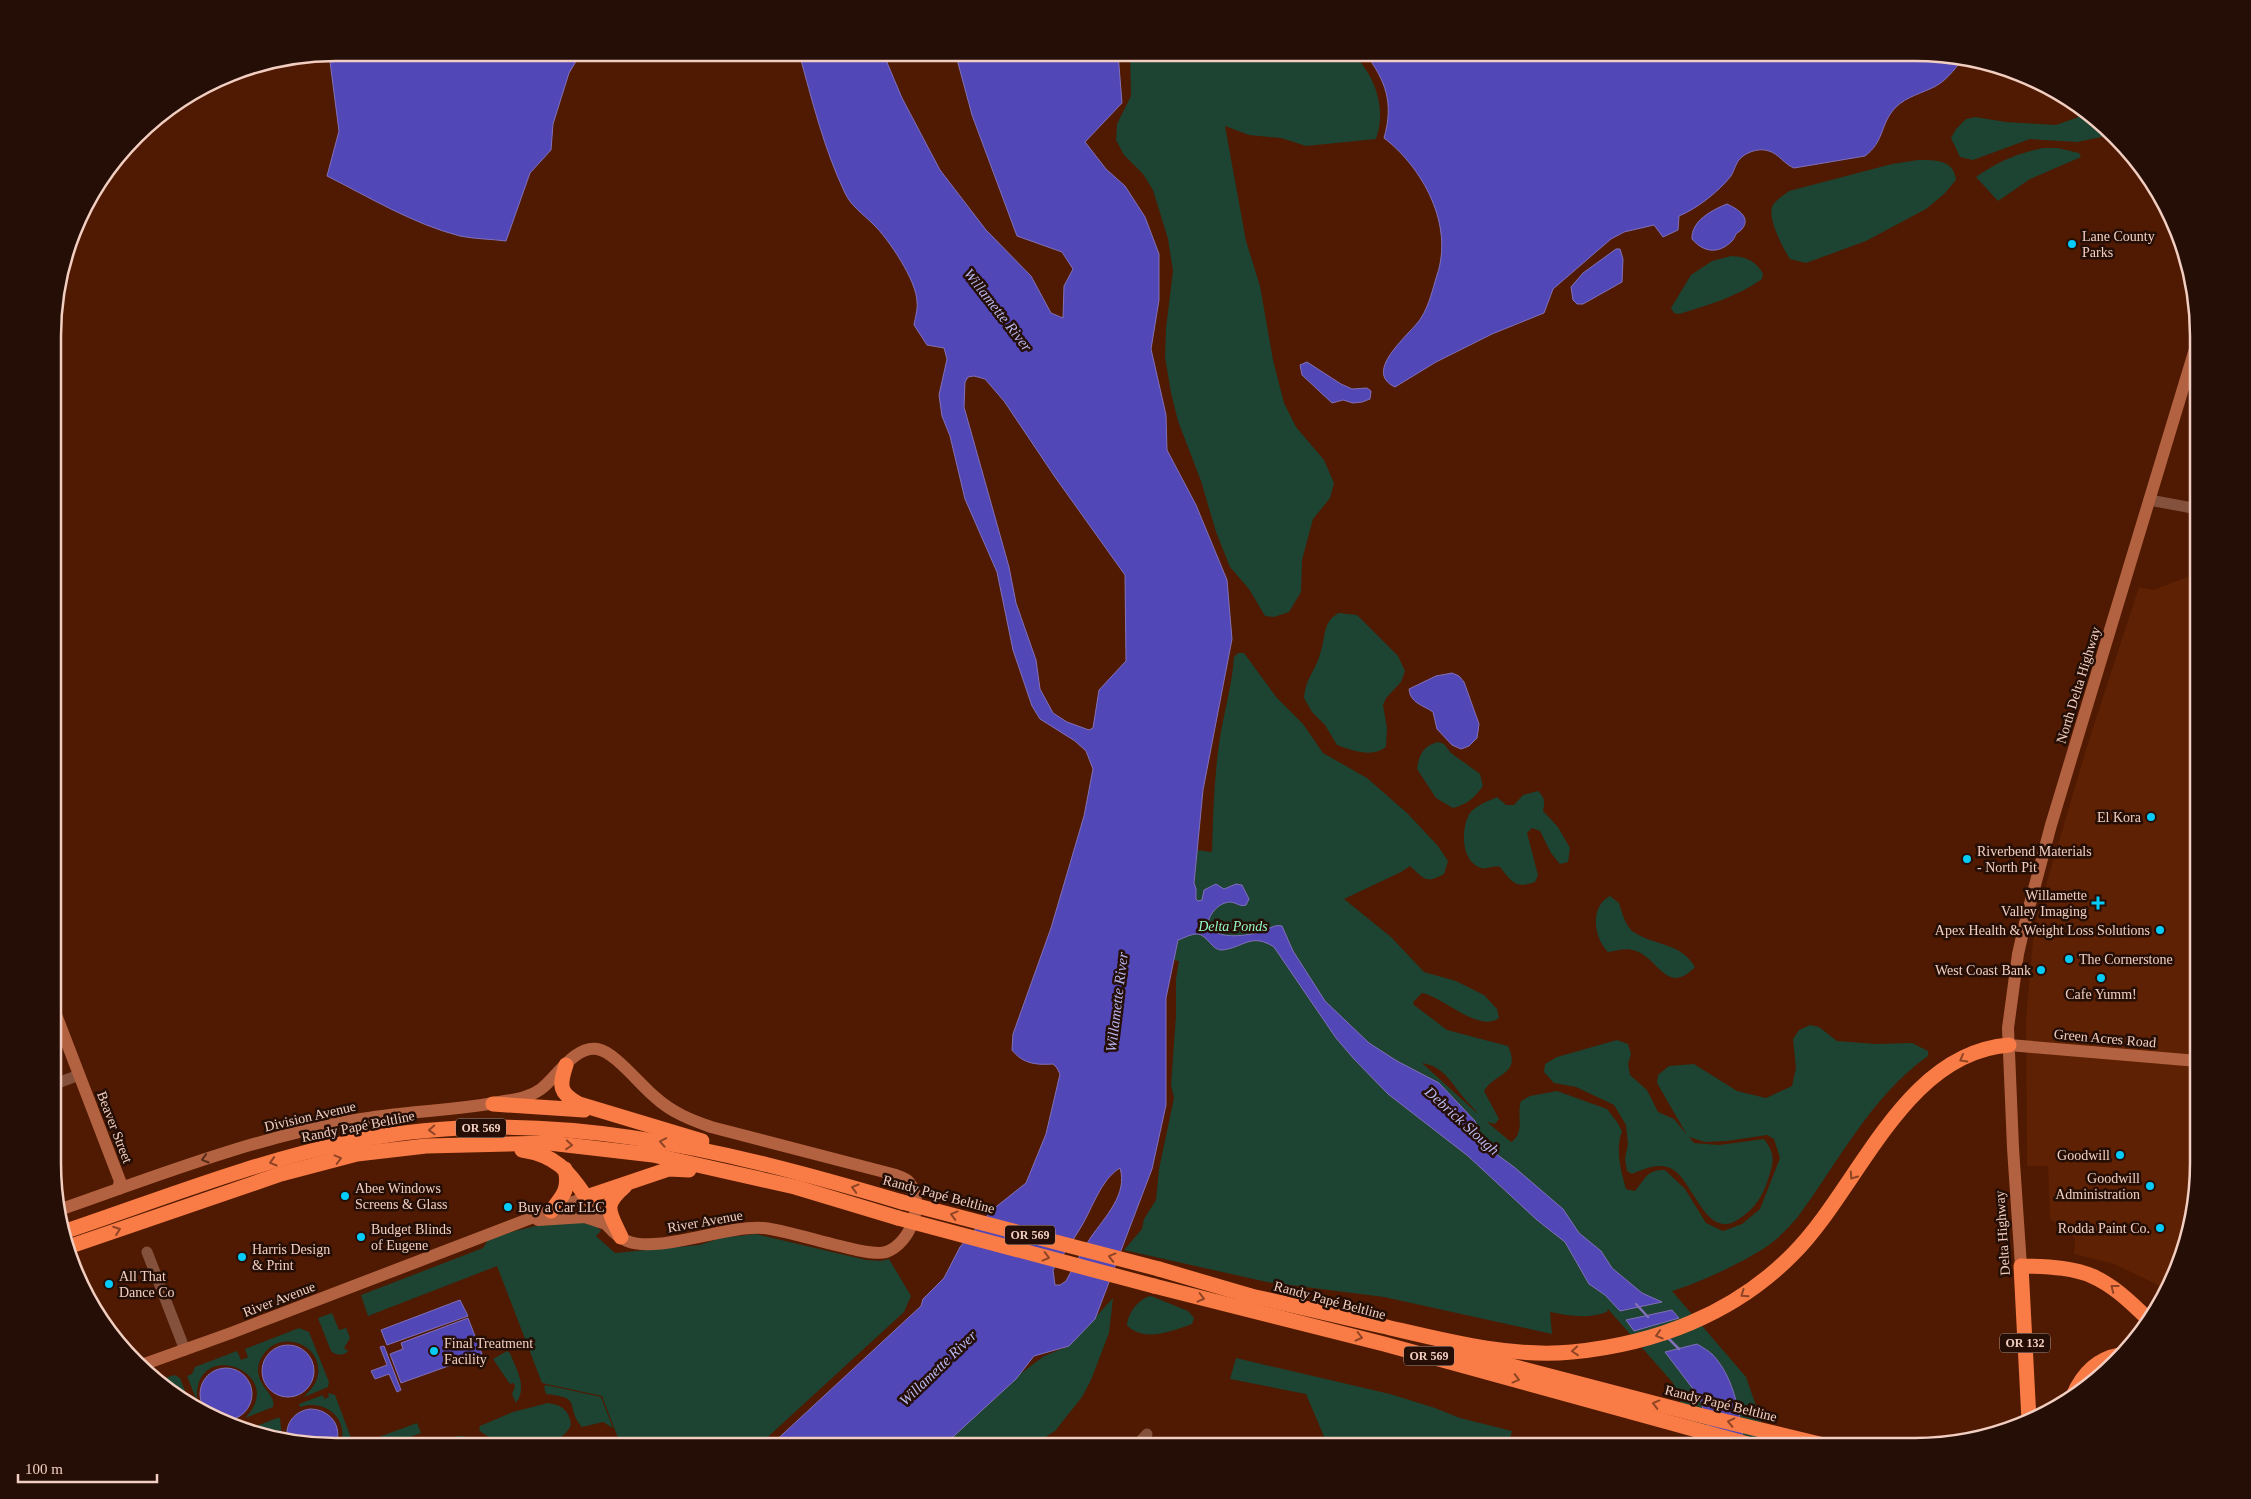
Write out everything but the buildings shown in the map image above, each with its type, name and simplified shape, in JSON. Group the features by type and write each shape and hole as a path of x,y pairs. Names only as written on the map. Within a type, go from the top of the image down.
{"highway":[{"path":"1242,1294 1435,1338 1492,1347 1551,1353 1624,1345 1659,1336 1694,1322 1730,1304 1749,1291 1794,1253 1840,1195 1900,1110 1927,1082 1977,1051 1994,1046 2008,1045"},
{"path":"566,1065 561,1085 565,1095 579,1104 701,1141 751,1159"},
{"path":"493,1104 601,1111"},
{"name":"Randy Papé Beltline","path":"70,1230 288,1157 354,1141 424,1130 543,1127 635,1137 751,1159 902,1202 1159,1269 1242,1294 1704,1416 1795,1438"},
{"name":"Randy Papé Beltline","path":"74,1245 281,1174 357,1154 426,1146 549,1143 653,1155 795,1187 898,1218 1572,1394 1702,1437"},
{"path":"481,1144 538,1152 556,1161 586,1197 669,1169 680,1169 848,1203"},
{"path":"551,1211 565,1192 568,1181 565,1170"},
{"path":"621,1237 609,1212 608,1205 612,1197 630,1181"},
{"path":"2021,1266 2064,1268 2090,1274 2118,1291 2143,1315"},
{"name":"Delta Highway","path":"2021,1266 2029,1413"},
{"path":"2080,1382 2090,1369 2108,1358"},
{"path":"1702,1437 1708,1438"}],"street":[{"name":"North Delta Highway","path":"2008,1045 2012,992 2028,911 2190,365"},
{"path":"2149,500 2190,508"},
{"name":"Beaver Street","path":"61,1028 120,1181 118,1190"},
{"name":"Green Acres Road","path":"2008,1045 2190,1060"},
{"name":"Delta Highway","path":"2008,1045 2021,1266"},
{"name":"River Avenue","path":"148,1363 586,1197 607,1224 621,1237 632,1243 650,1244 733,1230 762,1228 788,1231 878,1254 893,1249 906,1238 911,1230 916,1198 910,1184 896,1175 711,1127 689,1119 655,1098 610,1055 600,1049 588,1049 580,1052 566,1065"},
{"name":"Division Avenue","path":"66,1208 209,1158 330,1125 398,1114 493,1104 524,1098 536,1092 566,1065"},
{"path":"61,1082 79,1075"},
{"path":"521,1222 585,1217 607,1224"},
{"path":"147,1252 185,1350"},
{"path":"1143,1438 1147,1434"}],"shaded area":[{"path":"2190,576 2190,1162 2187,1198 2180,1234 2169,1268 2160,1286 2114,1264 2074,1254 2075,1238 2062,1232 2050,1218 2048,1166 2027,1166 2026,1018 2033,942 2038,912 2088,743 2139,587 2153,590"}],"green space":[{"path":"1130,61 1359,61 1367,71 1377,93 1380,116 1376,139 1306,146 1281,138 1249,135 1225,126 1246,241 1260,286 1273,360 1284,403 1296,427 1324,460 1334,483 1330,498 1313,519 1302,560 1301,592 1289,612 1274,617 1265,616 1249,589 1230,567 1216,532 1201,481 1178,421 1165,357 1166,328 1173,271 1168,239 1153,190 1143,174 1124,155 1116,140 1117,124 1131,96"},
{"path":"1975,117 2006,122 2056,125 2080,117 2103,137 2077,142 2030,139 1973,160 1960,157 1951,138 1956,129 1966,119"},
{"path":"2043,148 2058,148 2079,153 2081,157 2030,179 1998,201 1976,177 2008,159"},
{"path":"1918,160 1937,161 1947,164 1954,173 1956,180 1944,194 1926,209 1866,241 1806,263 1790,259 1780,241 1772,219 1772,207 1779,198 1789,191 1892,164"},
{"path":"1731,256 1746,258 1753,262 1763,273 1762,279 1743,291 1722,300 1679,314 1674,313 1671,308 1691,275 1712,261"},
{"path":"1339,613 1357,615 1398,656 1405,671 1401,682 1386,698 1383,705 1387,728 1386,747 1374,752 1362,752 1337,745 1325,725 1312,712 1304,698 1307,685 1322,648 1327,625"},
{"name":"Delta Ponds","path":"1238,653 1244,653 1277,698 1303,724 1323,753 1367,778 1407,813 1438,846 1448,861 1444,874 1433,879 1422,877 1410,866 1344,899 1391,937 1424,972 1456,981 1484,995 1497,1009 1499,1018 1491,1021 1481,1021 1471,1018 1422,993 1413,1002 1414,1005 1447,1030 1508,1046 1512,1063 1505,1073 1488,1085 1484,1091 1499,1119 1495,1124 1487,1122 1511,1142 1518,1133 1521,1101 1530,1096 1557,1091 1607,1109 1622,1131 1619,1153 1626,1189 1635,1191 1650,1173 1665,1170 1685,1189 1706,1223 1723,1231 1742,1224 1760,1209 1780,1158 1774,1139 1767,1135 1705,1142 1689,1137 1694,1143 1719,1145 1764,1139 1771,1151 1773,1159 1770,1173 1762,1194 1755,1205 1739,1219 1728,1224 1718,1223 1701,1207 1687,1185 1672,1169 1657,1166 1632,1174 1627,1171 1625,1159 1628,1144 1626,1125 1614,1105 1576,1087 1554,1083 1544,1072 1545,1064 1557,1057 1617,1040 1628,1044 1631,1054 1628,1064 1630,1075 1647,1090 1658,1112 1674,1119 1687,1135 1657,1083 1658,1075 1669,1066 1694,1064 1737,1091 1766,1098 1792,1086 1796,1068 1793,1039 1799,1030 1810,1025 1819,1027 1837,1041 1876,1044 1912,1043 1928,1051 1928,1056 1889,1090 1872,1110 1797,1218 1781,1235 1768,1246 1742,1261 1683,1288 1672,1291 1746,1377 1767,1438 1695,1438 1673,1383 1608,1309 1607,1312 1585,1316 1550,1312 1552,1334 1384,1297 1267,1282 1124,1250 1142,1229 1144,1219 1156,1200 1159,1169 1174,1098 1171,1085 1176,1016 1176,979 1179,961 1174,960 1197,850 1212,852 1217,758 1234,657","holes":["1422,1063 1436,1068 1446,1076 1478,1114"]},
{"path":"1438,742 1444,744 1451,753 1480,774 1483,786 1477,794 1463,805 1453,808 1436,798 1417,769 1419,759 1425,749"},
{"path":"1538,791 1544,800 1543,811 1558,827 1570,848 1568,862 1560,864 1551,853 1540,831 1532,828 1527,833 1538,875 1535,882 1523,885 1514,883 1500,867 1481,868 1474,864 1469,858 1464,843 1465,827 1470,813 1479,805 1497,797 1506,805 1514,805 1523,795"},
{"path":"1610,896 1619,903 1625,920 1632,931 1683,953 1695,967 1685,975 1677,978 1670,977 1644,955 1636,951 1625,949 1608,952 1599,939 1596,915 1603,901"},
{"path":"578,1221 597,1227 601,1231 596,1236 615,1253 699,1245 721,1238 756,1234 866,1260 881,1261 889,1259 911,1296 904,1312 767,1438 618,1438 602,1396 542,1383 497,1266 368,1316 361,1295 483,1248 488,1240 499,1236 521,1229"},
{"path":"1151,1296 1188,1311 1194,1318 1192,1324 1158,1334 1141,1333 1134,1330 1127,1325 1129,1316 1138,1303"},
{"path":"1113,1298 1109,1333 1091,1380 1082,1397 1055,1431 1044,1438 952,1438 1020,1374 1044,1356 1069,1346"},
{"path":"332,1313 339,1330 346,1328 350,1338 344,1348 348,1351 342,1355 331,1351 318,1318"},
{"path":"299,1328 309,1332 329,1382 328,1387 304,1397 317,1379 318,1367 315,1357 301,1344 280,1342 263,1355 258,1372 271,1397 273,1407 245,1418 256,1401 256,1387 248,1375 236,1368 222,1365 209,1369 199,1381 196,1399 187,1376 192,1374 195,1367 237,1351 241,1360 248,1357 245,1349"},
{"path":"507,1351 510,1353 520,1378 521,1391 516,1403 512,1394 515,1387 514,1383 510,1384 493,1359"},
{"path":"1236,1358 1390,1394 1460,1418 1512,1431 1510,1438 1325,1438 1306,1394 1230,1379"},
{"path":"174,1375 180,1378 185,1392 169,1381 166,1378"},
{"path":"546,1385 601,1397 613,1428 603,1422 582,1427 569,1400 546,1394 544,1387"},
{"path":"328,1393 335,1395 351,1438 342,1438 342,1428 334,1413 318,1406 300,1407 299,1404 323,1395 324,1399 329,1397"},
{"path":"548,1403 557,1405 567,1412 571,1425 559,1438 491,1438 479,1430 480,1426 513,1412"},
{"path":"280,1418 281,1432 259,1426"},
{"path":"417,1423 421,1433 408,1438 376,1438"},
{"path":"463,1436 468,1438 453,1438"}],"water":[{"path":"330,61 576,61 569,73 553,124 551,150 530,173 506,241 465,237 425,225 327,176 339,131"},
{"name":"Willamette River","path":"801,61 886,61 902,98 940,170 986,230 1031,276 1051,313 1063,318 1064,286 1073,269 1062,252 1017,236 972,115 958,61 1119,61 1122,103 1085,142 1106,169 1125,186 1145,217 1159,254 1159,300 1151,349 1166,415 1167,450 1196,505 1227,580 1232,639 1203,790 1194,883 1196,899 1198,901 1202,900 1204,890 1216,884 1224,889 1236,884 1242,885 1249,899 1246,905 1231,902 1222,904 1211,914 1208,927 1219,934 1234,936 1263,931 1274,926 1282,926 1293,951 1325,1001 1369,1043 1397,1061 1439,1083 1475,1121 1484,1145 1514,1167 1563,1209 1579,1233 1601,1251 1612,1268 1642,1293 1662,1302 1620,1311 1605,1295 1589,1284 1565,1242 1537,1220 1468,1156 1388,1094 1354,1059 1336,1038 1274,947 1259,941 1253,941 1229,949 1218,950 1204,937 1195,934 1178,940 1166,998 1166,1105 1152,1169 1095,1319 1069,1346 1034,1356 1016,1379 952,1438 779,1438 921,1306 923,1299 944,1278 960,1247 992,1210 1026,1183 1046,1134 1060,1074 1053,1064 1030,1063 1016,1055 1012,1050 1013,1034 1051,928 1084,816 1093,769 1086,751 1075,741 1040,719 1032,706 1013,650 997,572 965,499 950,436 942,416 939,395 947,359 944,348 927,345 914,325 917,311 916,293 907,272 886,239 854,206 845,193 825,142","holes":["974,376 985,379 1004,401 1055,477 1125,575 1126,661 1099,690 1093,728 1089,730 1067,722 1053,713 1040,689 1036,660 1016,603 1009,567 964,407 965,382 968,377","1120,1168 1121,1187 1114,1205 1088,1242 1066,1281 1060,1285 1055,1285 1053,1270 1081,1227 1107,1179"]},
{"path":"1371,61 1914,61 1958,65 1938,85 1909,98 1896,107 1887,119 1876,144 1865,156 1794,168 1776,154 1766,150 1755,150 1741,158 1731,176 1714,194 1693,209 1679,216 1678,230 1663,237 1654,225 1624,232 1611,239 1553,289 1544,313 1492,334 1436,362 1395,387 1386,380 1383,372 1386,362 1400,342 1416,325 1426,308 1437,275 1441,256 1441,237 1432,199 1422,181 1398,150 1384,138 1387,125 1388,103 1383,83"},
{"path":"1727,204 1742,214 1745,225 1732,241 1721,248 1711,250 1701,247 1692,239 1695,227 1709,213"},
{"path":"1616,249 1620,249 1623,259 1622,282 1583,304 1577,304 1573,300 1571,287 1583,273"},
{"path":"1307,362 1352,389 1367,388 1371,391 1370,399 1353,403 1343,400 1332,403 1302,375 1300,365"},
{"path":"1452,673 1459,676 1464,682 1479,724 1477,738 1469,746 1461,749 1452,745 1437,729 1433,712 1414,701 1409,689 1436,676"},
{"path":"460,1300 468,1316 387,1345 381,1330"},
{"path":"1672,1310 1679,1318 1634,1331 1626,1320"},
{"path":"468,1318 482,1354 401,1383 390,1354 403,1349 401,1343"},
{"path":"1697,1344 1713,1355 1727,1375 1731,1386 1741,1422 1743,1438 1711,1438 1700,1398 1665,1352"},
{"path":"288,1345 298,1347 306,1353 312,1361 314,1371 312,1381 306,1389 298,1395 288,1397 278,1395 270,1389 264,1381 262,1371 264,1361 270,1353 278,1347"},
{"path":"384,1346 401,1390 397,1392 389,1374 375,1379 371,1371 387,1365 380,1347"},
{"path":"226,1368 236,1370 244,1376 251,1389 250,1404 244,1412 235,1418 202,1402 200,1394 202,1384 208,1376 216,1370"},
{"path":"305,1410 317,1410 329,1416 336,1426 337,1438 287,1433 292,1419"}],"waterway":[{"name":"Debrick Slough","path":"1636,1304 1648,1317"},
{"name":"Debrick Slough","path":"1667,1337 1679,1349"}],"place":[{"name":"Lane County Parks","path":"2072,244"},
{"name":"El Kora","path":"2151,817"},
{"name":"Riverbend Materials - North Pit","path":"1967,859"},
{"name":"Willamette Valley Imaging","path":"2098,903"},
{"name":"Apex Health & Weight Loss Solutions","path":"2160,930"},
{"name":"The Cornerstone","path":"2069,959"},
{"name":"West Coast Bank","path":"2041,970"},
{"name":"Cafe Yumm!","path":"2101,978"},
{"name":"Goodwill","path":"2120,1155"},
{"name":"Goodwill Administration","path":"2150,1186"},
{"name":"Abee Windows Screens & Glass","path":"345,1196"},
{"name":"Buy a Car LLC","path":"508,1207"},
{"name":"Rodda Paint Co.","path":"2160,1228"},
{"name":"Budget Blinds of Eugene","path":"361,1237"},
{"name":"Harris Design & Print","path":"242,1257"},
{"name":"All That Dance Co","path":"109,1284"},
{"name":"Final Treatment Facility","path":"434,1351"}]}
